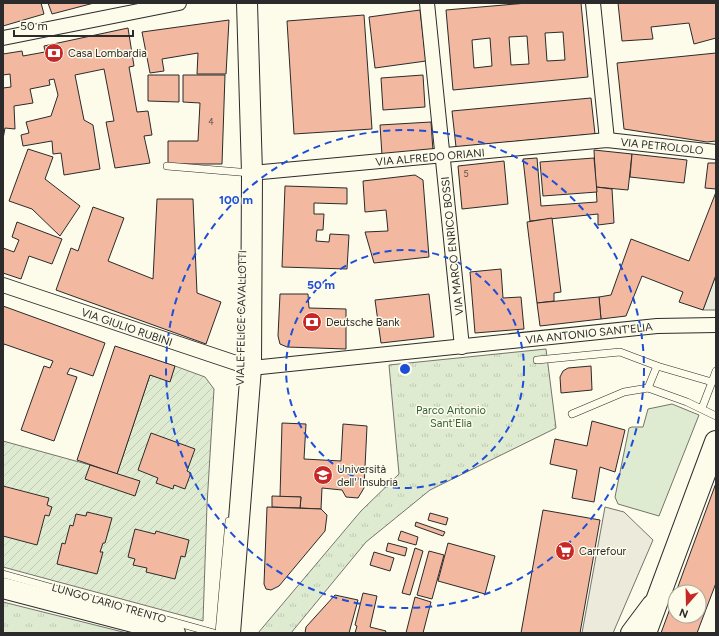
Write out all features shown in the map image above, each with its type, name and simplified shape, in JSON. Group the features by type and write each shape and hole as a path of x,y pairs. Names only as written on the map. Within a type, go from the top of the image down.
{"main road":[{"path":"645,633 716,442"}],"street":[{"path":"3,38 179,3"},
{"name":"VIALE FELICE CAVALLOTTI","path":"230,633 244,367 247,3"},
{"name":"VIA MARCO ENRICO BOSSI","path":"427,3 462,347"},
{"path":"593,3 607,140"},
{"name":"VIA ALFREDO ORIANI","path":"245,173 607,140"},
{"name":"VIA PETROLOLO","path":"607,140 716,152"},
{"name":"VIA GIULIO RUBINI","path":"3,285 244,367"},
{"name":"VIA ANTONIO SANT'ELIA","path":"244,367 462,347 657,326 716,325"},
{"name":"LUNGO LARIO TRENTO","path":"3,588 175,633"},
{"path":"631,633 659,595"}],"lane":[{"path":"242,3 242,105"},
{"path":"167,166 245,173"},
{"path":"536,360 620,352 657,366 712,382"},
{"path":"648,388 657,366"},
{"path":"702,408 716,371"},
{"path":"572,414 624,392 648,388 702,408 716,416"},
{"path":"219,633 229,516"},
{"name":"LUNGO LARIO TRENTO","path":"3,574 214,633"}],"green space":[{"name":"Parco Antonio Sant'Elia","path":"546,349 556,428 430,490 366,542 291,633 258,633 361,511 399,474 389,365"},
{"path":"175,366 205,377 214,389 207,505 203,621 3,567 3,441 117,474 150,375 170,381"},
{"path":"672,404 699,415 659,516 618,504 615,497 629,428 643,427 648,409"},
{"path":"3,602 127,633 3,633"}],"shaded area":[{"path":"716,275 716,310 703,310"},
{"path":"605,507 624,512 653,540 613,633 582,633"}],"building":[{"path":"3,3 41,3 44,14 3,26"},
{"path":"48,3 94,3 52,14"},
{"path":"527,3 581,3 588,77 453,90 446,10","holes":["563,32 565,60 547,61 545,33","527,36 529,64 511,65 509,37","490,38 492,66 474,68 472,40"]},
{"path":"618,3 716,3 716,38 694,44 689,23 651,27 653,39 622,41"},
{"path":"420,10 426,61 375,68 369,17"},
{"path":"364,15 372,129 294,134 287,21"},
{"path":"229,20 226,74 197,74 198,53 162,59 164,71 150,73 142,32"},
{"path":"128,28 134,66 129,67 137,112 148,111 152,135 144,136 150,163 115,168 106,122 114,121 104,69 75,75 84,120 93,125 100,169 64,175 61,153 53,154 52,141 23,146 21,135 29,133 26,122 51,116 58,95 54,79 49,80 50,85 30,89 33,103 14,106 15,129 5,128 3,139 3,88 11,87 10,74 3,75 3,54 22,51 23,56 45,52 44,46"},
{"path":"716,53 716,141 707,142 624,129 617,63"},
{"path":"148,75 179,75 179,102 148,101"},
{"path":"183,75 225,75 222,164 168,164 168,141 198,141 200,103 183,102"},
{"path":"423,75 425,107 383,110 381,78"},
{"path":"591,98 595,134 456,147 452,111"},
{"path":"431,122 433,151 382,155 380,125"},
{"path":"28,149 53,157 45,179 80,206 60,236 32,209 9,201"},
{"path":"594,150 632,154 628,190 596,187"},
{"path":"632,154 687,160 684,183 630,177"},
{"path":"537,158 541,206 597,202 596,187 612,189 614,223 598,225 598,214 530,221 523,159"},
{"path":"594,158 597,192 543,196 540,162"},
{"path":"504,161 508,204 462,209 458,166"},
{"path":"708,163 716,163 716,189 705,188"},
{"path":"415,175 423,180 429,257 374,263 365,232 388,231 386,210 365,212 363,181"},
{"path":"285,186 347,188 347,204 314,203 314,214 324,214 323,230 317,230 316,241 329,242 330,234 349,235 347,269 282,267"},
{"path":"716,192 716,275 703,310 679,302 683,292 642,276 626,316 601,319 599,297 611,295 631,239 689,261"},
{"path":"157,199 193,199 197,293 221,302 206,344 56,290 71,248 78,251 93,207 124,218 108,261 153,279"},
{"path":"552,218 561,292 554,293 554,301 537,303 527,222"},
{"path":"17,222 62,239 52,264 29,256 21,279 3,273 3,248 14,252 19,240 12,237"},
{"path":"501,269 503,298 521,297 524,329 475,333 470,272"},
{"name":"Deutsche Bank","path":"280,294 308,294 309,308 346,309 346,349 287,347 280,344 278,336"},
{"path":"429,294 434,337 381,343 375,300"},
{"path":"599,297 601,319 540,326 537,303"},
{"path":"3,306 105,343 93,376 70,368 67,374 77,377 54,441 21,430 44,366 50,368 53,361 4,344 3,348"},
{"path":"115,346 175,366 170,382 150,375 117,474 77,460"},
{"path":"591,366 592,390 561,393 560,377 563,371 568,368"},
{"path":"592,421 625,430 615,472 600,467 594,502 572,498 577,470 550,464 555,439 587,446"},
{"name":"Università dell' Insubria","path":"282,423 306,424 304,459 341,461 343,424 367,426 364,488 358,498 346,497 342,490 322,488 321,509 300,508 301,497 280,497"},
{"path":"151,433 195,449 187,471 191,473 185,489 174,485 173,489 156,483 158,478 138,470"},
{"path":"90,465 140,481 135,496 85,479"},
{"path":"716,483 716,583 707,607 707,584 679,584"},
{"path":"3,486 49,498 47,505 52,507 49,516 45,515 37,545 3,536"},
{"path":"272,496 301,497 300,508 272,507"},
{"path":"267,507 321,509 327,515 325,531 279,586 271,590 266,589 264,584"},
{"name":"Carrefour","path":"543,510 600,520 580,633 521,633"},
{"path":"87,512 112,518 105,543 103,543 100,552 103,552 97,574 57,564 62,543 65,544 70,525 73,526 76,514 86,516"},
{"path":"430,513 448,518 446,525 428,520"},
{"path":"416,522 445,532 443,536 415,526"},
{"path":"135,529 155,534 156,531 189,540 185,557 181,556 175,579 146,572 147,568 133,565 135,559 128,557"},
{"path":"401,531 418,537 416,545 398,540"},
{"path":"388,543 407,548 405,556 386,551"},
{"path":"448,543 495,556 485,594 438,581"},
{"path":"415,548 423,551 410,595 402,593"},
{"path":"429,551 444,555 432,599 417,595"},
{"path":"374,552 394,558 390,571 370,565"},
{"path":"363,593 377,596 370,627 386,631 385,633 355,633 357,626 355,625"},
{"path":"335,595 358,600 349,633 305,633 306,627"},
{"path":"415,597 431,602 423,633 406,633"},
{"path":"667,617 667,624 700,624 697,633 661,633"}],"place":[{"name":"Casa Lombardia","path":"54,53"},
{"name":"Deutsche Bank","path":"312,322"},
{"name":"Università dell' Insubria","path":"323,475"},
{"name":"Carrefour","path":"565,551"}]}
